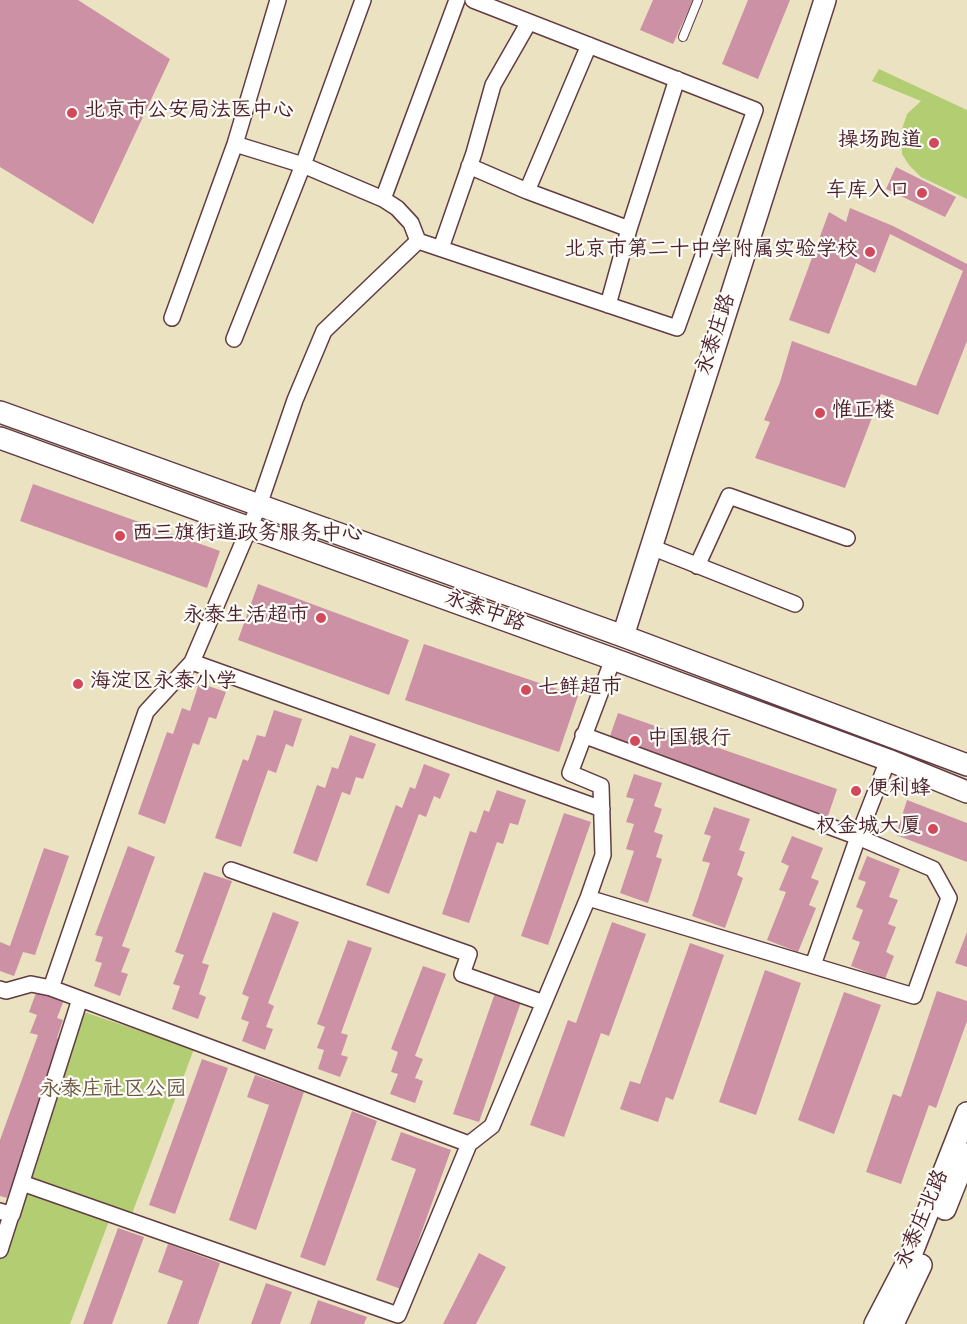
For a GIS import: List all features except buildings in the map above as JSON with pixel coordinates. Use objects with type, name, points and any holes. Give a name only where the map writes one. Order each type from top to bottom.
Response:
[{"type":"main road","name":"永泰庄路","points":[[622,636],[825,0]]},
{"type":"main road","name":"永泰中路","points":[[0,412],[622,636],[967,765]]},
{"type":"main road","name":"永泰中路","points":[[0,438],[613,659],[888,760],[967,792]]},
{"type":"main road","name":"永泰庄北路","points":[[876,1324],[911,1255],[967,1113]]},
{"type":"main road","name":"永泰庄北路","points":[[892,1324],[912,1284],[967,1154]]},
{"type":"street","points":[[172,318],[235,144],[278,0]]},
{"type":"street","points":[[234,339],[303,165],[363,0]]},
{"type":"street","points":[[383,199],[457,0]]},
{"type":"street","points":[[418,241],[677,328],[755,110],[473,0]]},
{"type":"street","points":[[441,248],[493,85],[529,22]]},
{"type":"street","points":[[527,190],[590,45]]},
{"type":"street","points":[[608,305],[629,229],[677,79]]},
{"type":"street","points":[[235,144],[303,165],[383,199],[397,208],[411,223],[418,241]]},
{"type":"street","points":[[469,166],[629,229]]},
{"type":"street","points":[[51,988],[146,712],[192,662],[259,505],[295,400],[324,331],[418,241]]},
{"type":"street","points":[[698,566],[729,496],[847,538]]},
{"type":"street","points":[[651,547],[795,604]]},
{"type":"street","points":[[6,1213],[22,1183],[396,1319],[470,1144],[492,1126],[588,898],[603,855],[602,786],[570,773],[613,659]]},
{"type":"street","points":[[192,662],[602,809]]},
{"type":"street","points":[[583,735],[858,837],[933,869],[949,898],[914,996],[588,898]]},
{"type":"street","points":[[813,965],[888,760]]},
{"type":"street","points":[[231,870],[470,954],[462,974],[544,1003]]},
{"type":"street","points":[[0,988],[6,991],[31,984],[51,988],[470,1144]]},
{"type":"street","points":[[0,1250],[6,1213],[80,999]]},
{"type":"lane","points":[[683,38],[698,0]]},
{"type":"green space","name":"操场跑道","points":[[879,69],[967,110],[967,199],[921,177],[909,165],[902,154],[901,132],[907,114],[921,101],[872,81]]},
{"type":"green space","name":"永泰庄社区公园","points":[[78,1010],[194,1049],[127,1227],[109,1221],[70,1324],[0,1324],[0,1224]]},
{"type":"place","name":"北京市公安局法医中心","points":[[72,113]]},
{"type":"place","name":"操场跑道","points":[[934,143]]},
{"type":"place","name":"车库入口","points":[[922,193]]},
{"type":"place","name":"北京市第二十中学附属实验学校","points":[[870,252]]},
{"type":"place","name":"惟正楼","points":[[820,413]]},
{"type":"place","name":"西三旗街道政务服务中心","points":[[120,536]]},
{"type":"place","name":"永泰生活超市","points":[[321,618]]},
{"type":"place","name":"海淀区永泰小学","points":[[78,684]]},
{"type":"place","name":"七鲜超市","points":[[526,690]]},
{"type":"place","name":"中国银行","points":[[635,741]]},
{"type":"place","name":"便利蜂","points":[[856,791]]},
{"type":"place","name":"权金城大厦","points":[[933,829]]}]
